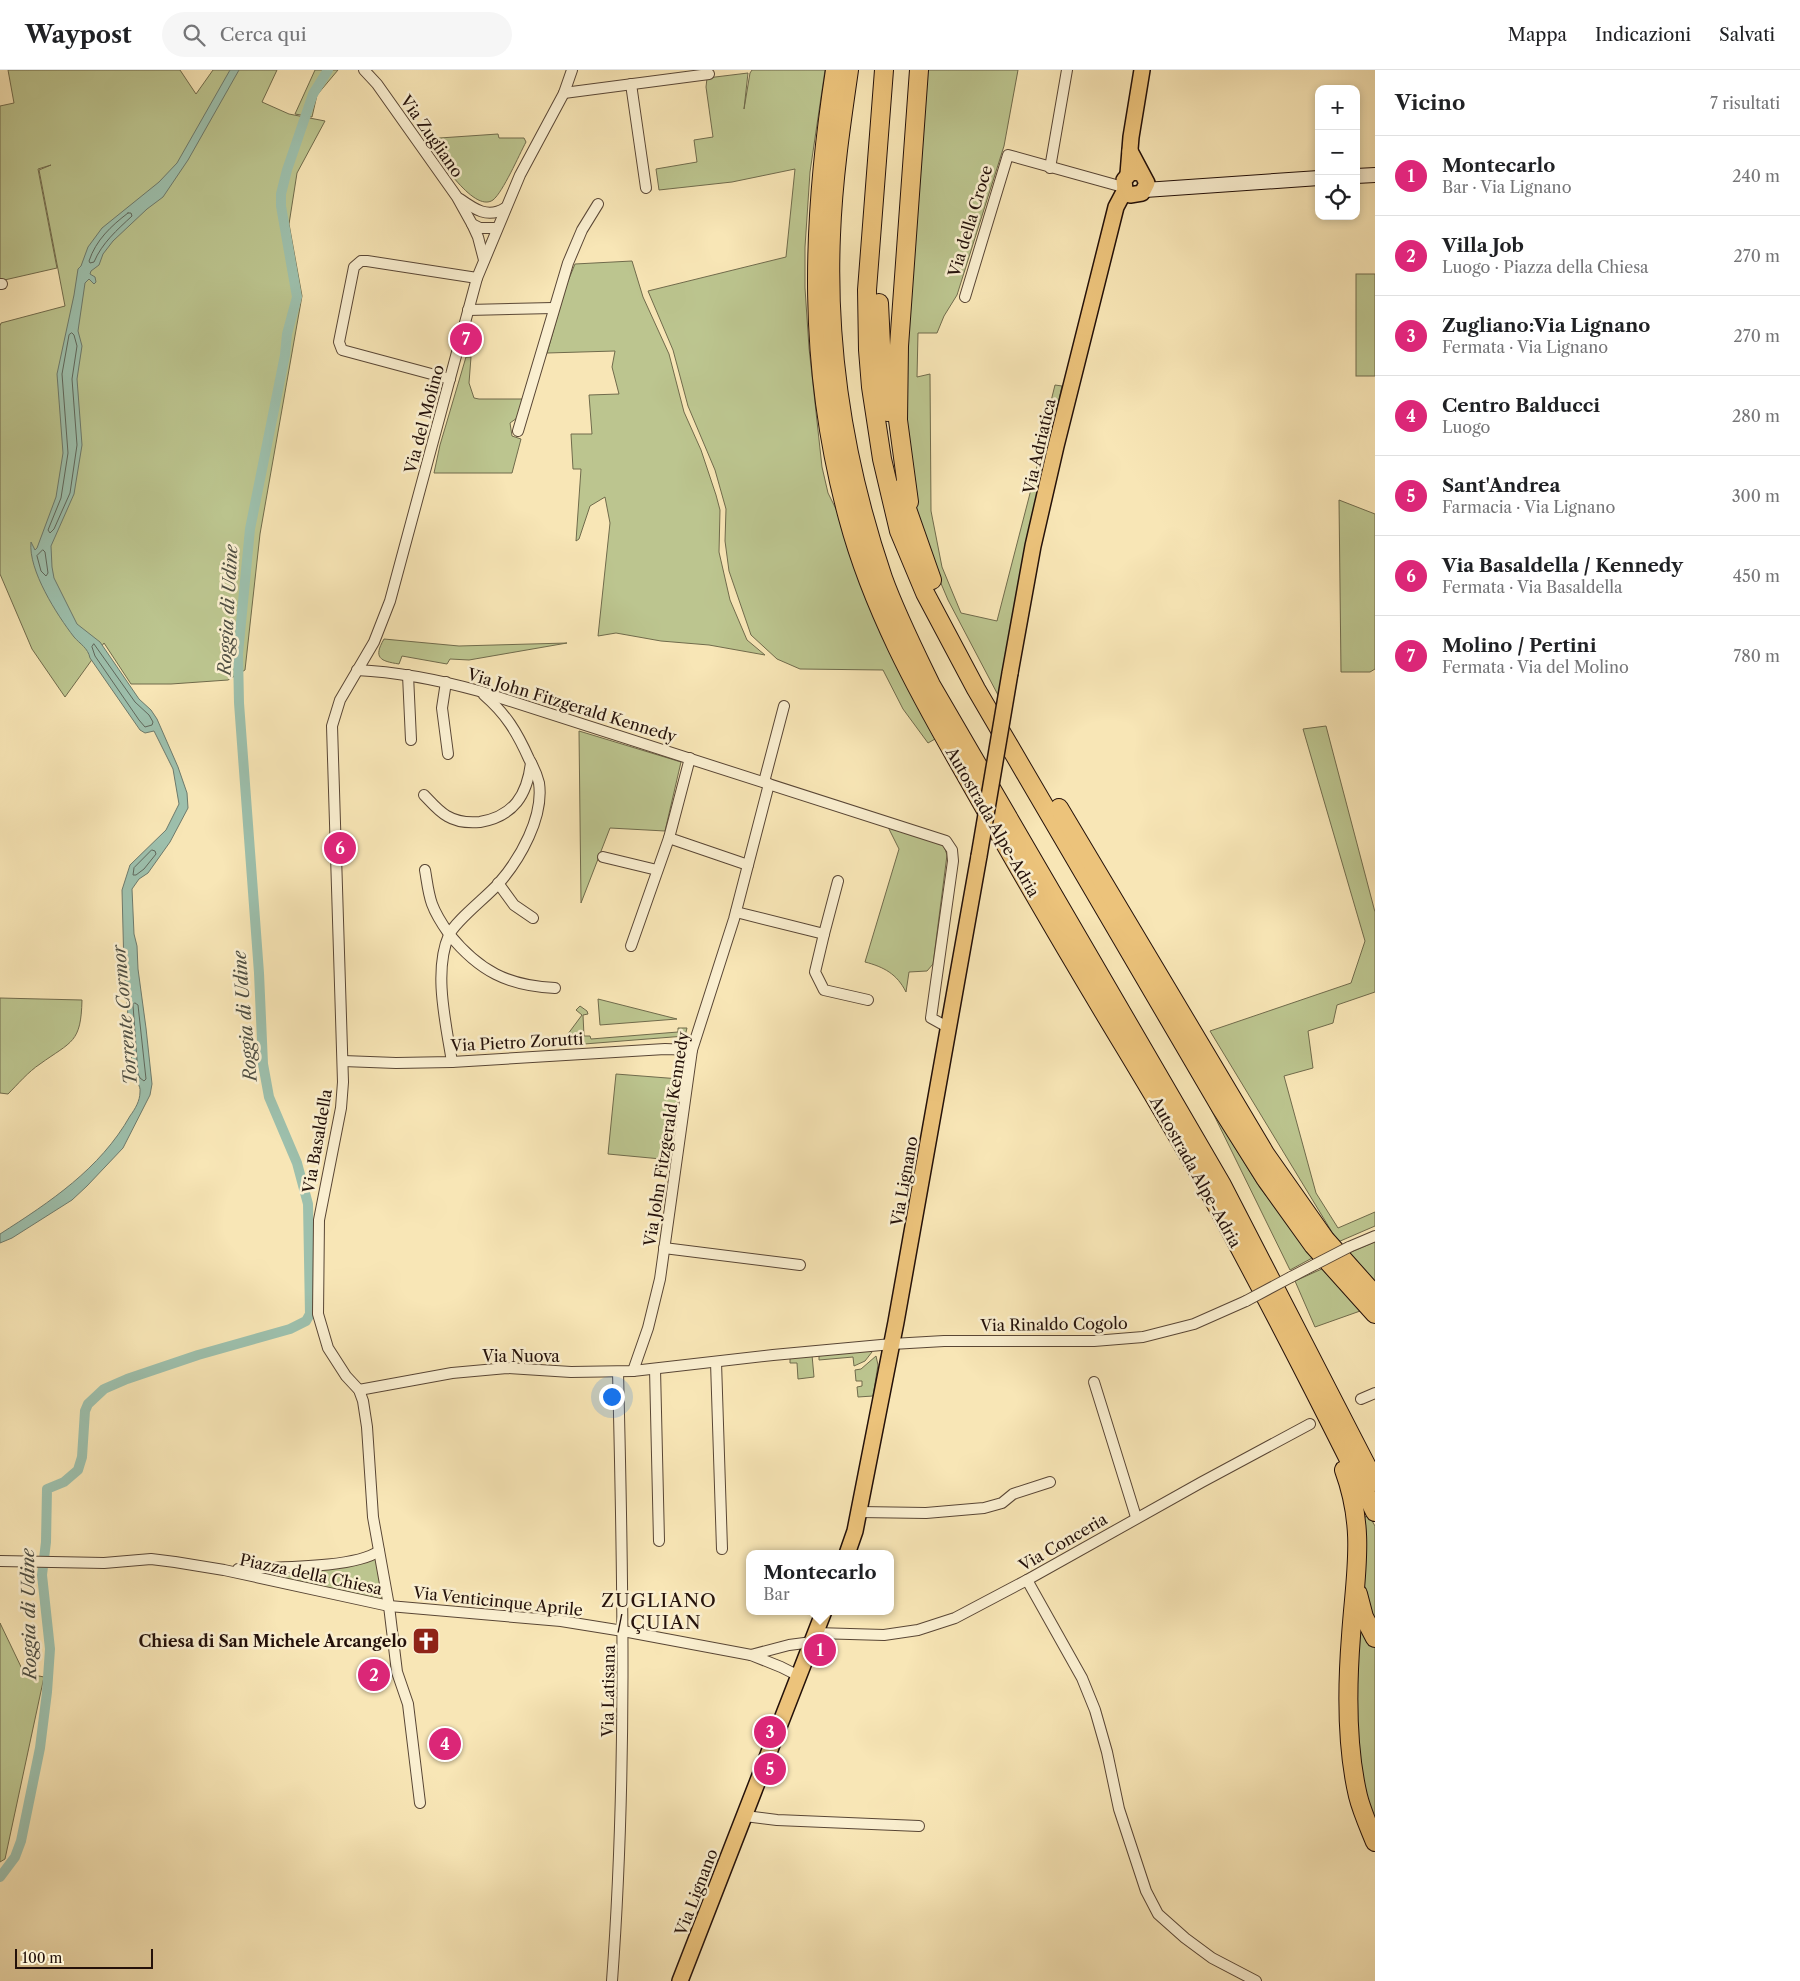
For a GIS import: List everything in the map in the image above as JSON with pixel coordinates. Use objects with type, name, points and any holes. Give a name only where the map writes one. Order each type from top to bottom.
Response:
[{"type":"highway","name":"Autostrada Alpe-Adria","points":[[835,70],[823,151],[819,200],[817,327],[821,379],[829,426],[840,485],[858,552],[885,620],[920,695],[1375,1482]]},
{"type":"highway","name":"Autostrada Alpe-Adria","points":[[850,70],[838,152],[830,236],[831,320],[835,375],[841,416],[862,513],[884,579],[931,685],[1222,1185],[1322,1392],[1375,1512]]},
{"type":"highway","points":[[884,70],[867,290],[868,350],[871,387],[882,459],[903,540],[924,593],[976,688],[1221,1108],[1265,1178],[1313,1245],[1375,1314]]},
{"type":"highway","points":[[894,70],[878,292],[883,387],[891,443],[902,496],[936,592],[1007,720],[1266,1155],[1325,1239],[1375,1296]]},
{"type":"highway","points":[[914,532],[902,460],[898,420],[898,346],[919,70]]},
{"type":"highway","points":[[1322,1392],[1355,1425],[1375,1462]]},
{"type":"highway","points":[[1322,1392],[1331,1438],[1345,1472],[1356,1511],[1358,1540],[1351,1636],[1350,1737],[1358,1794],[1375,1842]]},
{"type":"highway","points":[[1355,1587],[1364,1617],[1375,1638]]},
{"type":"main road","name":"Via Adriatica","points":[[979,856],[1033,546],[1056,446],[1116,207],[1136,183],[1130,150],[1142,70]]},
{"type":"main road","points":[[1360,176],[1375,175]]},
{"type":"main road","name":"Via della Croce","points":[[1136,183],[1170,187],[1315,178]]},
{"type":"main road","name":"Via Lignano","points":[[848,1550],[855,1531],[892,1344],[979,856]]},
{"type":"main road","name":"Via Lignano","points":[[680,1981],[823,1615]]},
{"type":"street","name":"Via Zugliano","points":[[364,70],[377,84],[457,197],[478,237],[484,261]]},
{"type":"street","name":"Via del Molino","points":[[358,670],[374,642],[390,601],[477,278],[504,208],[564,92],[572,70]]},
{"type":"street","points":[[1050,168],[1067,70]]},
{"type":"street","points":[[564,92],[709,74]]},
{"type":"street","points":[[632,84],[646,188]]},
{"type":"street","name":"Via della Croce","points":[[966,297],[1008,155],[1050,168],[1136,183]]},
{"type":"street","name":"Via Zugliano","points":[[457,197],[474,209],[487,213],[496,214],[504,208]]},
{"type":"street","points":[[518,431],[554,308],[575,245],[598,204]]},
{"type":"street","points":[[472,224],[480,228],[497,228]]},
{"type":"street","points":[[450,379],[342,350],[339,342],[354,267],[361,261],[367,261],[477,278]]},
{"type":"street","points":[[468,310],[554,308]]},
{"type":"street","name":"Via John Fitzgerald Kennedy","points":[[358,670],[408,675],[446,682],[479,691],[941,838],[950,845],[952,861],[931,1018],[948,1028]]},
{"type":"street","name":"Via Basaldella","points":[[358,670],[340,700],[335,711],[332,726],[343,1060],[341,1108],[319,1220],[318,1314],[328,1348],[346,1376],[359,1390],[365,1414],[373,1517],[379,1551]]},
{"type":"street","points":[[408,675],[411,740]]},
{"type":"street","name":"Via John Fitzgerald Kennedy","points":[[446,682],[442,708],[448,754]]},
{"type":"street","points":[[452,1062],[440,992],[449,934],[498,883],[521,852],[535,819],[539,800],[539,785],[531,762],[510,720],[479,691]]},
{"type":"street","name":"Via John Fitzgerald Kennedy","points":[[633,1371],[648,1328],[660,1279],[692,1050],[736,912],[784,706]]},
{"type":"street","name":"Via John Fitzgerald Kennedy","points":[[631,946],[669,838],[690,758]]},
{"type":"street","points":[[424,795],[446,816],[459,822],[474,823],[502,816],[521,797],[529,782],[531,762]]},
{"type":"street","points":[[669,838],[748,865]]},
{"type":"street","points":[[603,857],[657,870]]},
{"type":"street","points":[[425,870],[431,903],[436,914],[449,934],[475,962],[490,972],[508,980],[555,988]]},
{"type":"street","points":[[838,881],[815,972],[824,990],[868,1000]]},
{"type":"street","points":[[498,883],[514,905],[533,918]]},
{"type":"street","points":[[736,912],[824,934]]},
{"type":"street","name":"Via Pietro Zorutti","points":[[343,1060],[396,1063],[452,1062],[665,1049],[692,1050]]},
{"type":"street","name":"Via Rinaldo Cogolo","points":[[892,1344],[944,1341],[1094,1341],[1144,1337],[1194,1324],[1246,1301],[1349,1247],[1375,1236]]},
{"type":"street","points":[[664,1248],[800,1265]]},
{"type":"street","name":"Via Nuova","points":[[359,1390],[452,1373],[507,1368],[571,1372],[618,1372],[892,1344]]},
{"type":"street","points":[[716,1362],[722,1549]]},
{"type":"street","points":[[655,1369],[659,1541]]},
{"type":"street","name":"Via Latisana","points":[[612,1981],[621,1796],[624,1631],[618,1372]]},
{"type":"street","points":[[1094,1382],[1136,1518]]},
{"type":"street","points":[[1361,1399],[1375,1393]]},
{"type":"street","name":"Via Conceria","points":[[751,1655],[814,1638],[884,1635],[918,1630],[955,1618],[1310,1424]]},
{"type":"street","points":[[859,1512],[926,1513],[984,1508],[1002,1503],[1013,1494],[1050,1482]]},
{"type":"street","name":"Piazza della Chiesa","points":[[379,1551],[389,1606],[224,1570],[338,1564],[371,1557],[379,1551]]},
{"type":"street","points":[[0,1561],[104,1563],[152,1559],[224,1570]]},
{"type":"street","points":[[1027,1580],[1082,1678],[1095,1710],[1107,1752],[1119,1809],[1146,1891],[1158,1914],[1185,1938],[1212,1958],[1256,1981]]},
{"type":"street","points":[[389,1606],[397,1672],[408,1704],[420,1803]]},
{"type":"street","name":"Via Venticinque Aprile","points":[[389,1606],[561,1621],[751,1655]]},
{"type":"street","points":[[751,1655],[799,1676]]},
{"type":"street","points":[[745,1816],[777,1820],[919,1826]]},
{"type":"green space","points":[[8,70],[180,70],[196,94],[213,70],[277,70],[262,102],[289,114],[325,121],[297,173],[289,224],[302,296],[260,534],[245,670],[228,680],[171,684],[131,684],[104,643],[65,697],[32,649],[0,574],[0,326],[1,323],[65,306],[39,170],[51,165],[38,169],[57,268],[0,281],[0,106],[14,103]]},
{"type":"green space","points":[[315,70],[338,70],[317,95],[312,117],[295,114]]},
{"type":"green space","points":[[752,70],[825,70],[810,172],[805,247],[805,288],[809,348],[822,467],[828,493],[840,517],[867,600],[894,660],[935,739],[928,743],[903,709],[883,670],[800,669],[777,659],[751,635],[729,571],[725,541],[726,509],[715,470],[688,406],[673,350],[648,291],[786,257],[795,169],[732,182],[659,190],[656,169],[697,162],[694,140],[713,137],[706,87],[707,78],[748,73],[744,109]]},
{"type":"green space","points":[[924,70],[1018,70],[1004,146],[957,295],[944,316],[937,333],[918,333],[917,377],[930,374],[931,511],[942,567],[961,613],[997,621],[1050,416],[1048,413],[1055,385],[1062,386],[1028,542],[998,695],[948,600],[937,574],[915,505],[902,408]]},
{"type":"green space","points":[[498,134],[499,138],[524,138],[526,142],[497,196],[493,200],[485,202],[475,198],[466,191],[425,139]]},
{"type":"green space","points":[[632,261],[643,297],[669,354],[684,412],[701,450],[716,495],[720,510],[719,552],[730,600],[747,640],[765,655],[709,645],[661,641],[616,633],[598,636],[610,523],[605,497],[590,506],[579,539],[576,541],[581,469],[573,469],[571,434],[592,434],[589,395],[619,394],[612,367],[615,351],[547,353],[566,286],[575,264]]},
{"type":"green space","points":[[1356,274],[1375,274],[1375,376],[1356,376]]},
{"type":"green space","points":[[466,357],[471,357],[469,383],[474,398],[523,399],[517,418],[510,423],[512,436],[521,439],[512,473],[434,473],[440,445]]},
{"type":"green space","points":[[1339,500],[1375,514],[1375,669],[1370,672],[1341,672]]},
{"type":"green space","points":[[384,639],[459,646],[567,643],[469,660],[450,659],[447,664],[402,656],[399,664],[387,662],[380,658],[379,650]]},
{"type":"green space","points":[[1326,726],[1375,912],[1375,992],[1337,1005],[1333,1023],[1308,1031],[1313,1068],[1284,1076],[1316,1193],[1338,1228],[1375,1212],[1375,1226],[1338,1242],[1210,1031],[1351,983],[1365,941],[1303,729]]},
{"type":"green space","points":[[579,731],[681,762],[665,831],[610,828],[581,903]]},
{"type":"green space","points":[[887,825],[937,841],[944,846],[947,855],[933,964],[927,971],[909,972],[906,992],[898,980],[889,972],[865,962],[899,849]]},
{"type":"green space","points":[[0,998],[82,1000],[80,1025],[73,1039],[31,1071],[8,1094],[0,1093]]},
{"type":"green space","points":[[598,999],[677,1019],[600,1025]]},
{"type":"green space","points":[[580,1006],[588,1014],[583,1015],[584,1036],[590,1036],[591,1039],[678,1032],[678,1028],[687,1028],[685,1036],[559,1046],[582,1015],[576,1010]]},
{"type":"green space","points":[[616,1074],[680,1079],[672,1160],[608,1154]]},
{"type":"green space","points":[[1210,1107],[1260,1188],[1314,1257],[1290,1270]]},
{"type":"green space","points":[[1375,1242],[1375,1286],[1346,1254]]},
{"type":"green space","points":[[1324,1268],[1363,1310],[1315,1327],[1295,1281]]},
{"type":"green space","points":[[867,1350],[872,1352],[865,1361],[854,1366],[853,1357],[819,1360],[819,1354]]},
{"type":"green space","points":[[812,1355],[814,1377],[798,1379],[797,1363],[790,1363],[790,1357]]},
{"type":"green space","points":[[876,1356],[878,1365],[873,1396],[858,1397],[857,1387],[862,1386],[862,1381],[856,1381],[855,1370],[861,1369]]},
{"type":"green space","points":[[1366,1516],[1370,1517],[1375,1526],[1375,1624],[1364,1584],[1364,1519]]},
{"type":"green space","points":[[379,1551],[389,1606],[224,1570],[338,1564]]},
{"type":"green space","points":[[0,1623],[24,1673],[44,1677],[5,1859],[0,1862]]},
{"type":"green space","points":[[1361,1628],[1375,1648],[1375,1823],[1364,1786],[1356,1735],[1357,1630]]},
{"type":"water","points":[[230,70],[239,70],[188,160],[163,197],[147,209],[113,241],[103,254],[99,265],[91,271],[90,274],[95,277],[96,282],[94,284],[89,279],[85,283],[78,331],[82,346],[77,379],[82,445],[74,494],[51,546],[54,578],[77,624],[100,642],[139,699],[151,710],[157,719],[187,793],[188,808],[170,842],[148,873],[139,879],[132,889],[134,934],[137,946],[152,1084],[150,1095],[123,1148],[87,1186],[72,1200],[12,1238],[0,1243],[0,1234],[55,1197],[89,1168],[118,1135],[138,1102],[140,1090],[133,1075],[124,969],[122,890],[130,865],[166,830],[179,804],[173,769],[154,731],[145,733],[140,730],[90,658],[86,649],[74,637],[60,617],[45,592],[34,566],[31,542],[35,550],[56,497],[63,453],[57,374],[78,269],[88,247],[102,228],[159,182],[177,163]]},
{"type":"waterway","name":"Roggia di Udine","points":[[0,1877],[15,1857],[21,1841],[40,1748],[47,1692],[50,1649],[42,1575],[46,1542],[47,1489],[64,1482],[78,1470],[82,1457],[85,1411],[88,1404],[104,1389],[127,1379],[198,1355],[290,1329],[306,1321],[310,1314],[308,1204],[297,1163],[269,1097],[263,1064],[259,973],[239,703],[238,654],[250,529],[285,355],[287,334],[297,297],[281,206],[281,194],[287,170],[313,94],[328,70]]},
{"type":"place","name":"Molino / Pertini","points":[[466,339]]},
{"type":"place","name":"Via Basaldella / Kennedy","points":[[340,848]]},
{"type":"place","name":"Chiesa di San Michele Arcangelo","points":[[426,1641]]},
{"type":"place","name":"Montecarlo","points":[[820,1650]]},
{"type":"place","name":"Villa Job","points":[[374,1675]]},
{"type":"place","name":"Zugliano:Via Lignano","points":[[770,1732]]},
{"type":"place","name":"Centro Balducci","points":[[445,1744]]},
{"type":"place","name":"Sant'Andrea","points":[[770,1769]]},
{"type":"district","name":"ZUGLIANO / ÇUIAN","points":[[659,1611]]},
{"type":"water label","name":"Torrente Cormor","points":[[125,1015]]}]
